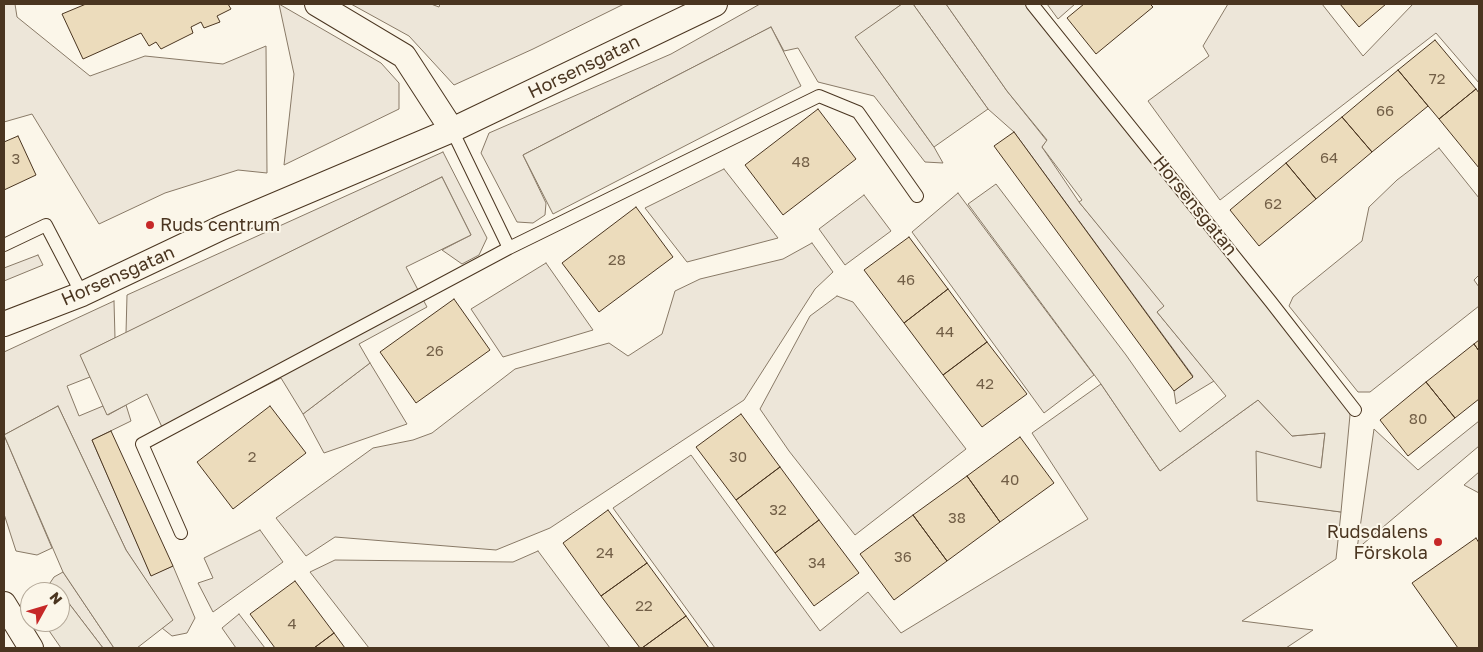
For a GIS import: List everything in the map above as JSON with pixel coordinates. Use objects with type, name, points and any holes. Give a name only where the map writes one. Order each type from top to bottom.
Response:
[{"type":"street","points":[[317,4],[404,56],[452,130]]},
{"type":"street","name":"Horsensgatan","points":[[4,324],[82,294],[223,227],[452,130],[715,4]]},
{"type":"street","points":[[4,604],[31,648]]},
{"type":"lane","name":"Horsensgatan","points":[[1032,4],[1265,294],[1355,410]]},
{"type":"lane","points":[[181,533],[142,444],[509,248],[819,96],[858,112],[917,196]]},
{"type":"lane","points":[[452,130],[509,248]]},
{"type":"lane","points":[[4,245],[46,225],[82,294]]},
{"type":"shaded area","points":[[4,4],[15,4],[17,17],[90,76],[145,56],[223,64],[266,46],[267,173],[238,170],[165,193],[99,224],[32,114],[4,122]]},
{"type":"shaded area","points":[[279,4],[381,63],[399,83],[399,109],[284,165],[294,74]]},
{"type":"shaded area","points":[[351,4],[431,4],[439,7],[440,4],[624,4],[454,85],[409,36]]},
{"type":"shaded area","points":[[760,4],[902,4],[856,38],[934,147],[943,163],[925,162],[874,96],[818,82],[798,48],[784,51],[771,27],[523,155],[546,203],[545,215],[533,223],[517,222],[481,153],[489,133],[671,54]]},
{"type":"shaded area","points":[[902,4],[913,4],[988,109],[934,147],[855,37]]},
{"type":"shaded area","points":[[913,4],[946,4],[1007,91],[1047,141],[1042,147],[1079,202],[1165,306],[1157,312],[1214,381],[1176,404],[1174,391],[1193,376],[1014,132],[988,109]]},
{"type":"shaded area","points":[[946,4],[1032,4],[1351,404],[1341,512],[1257,501],[1256,451],[1321,468],[1325,433],[1292,436],[1258,400],[1160,471],[1101,384],[968,204],[996,184],[1126,355],[1180,432],[1226,396],[1157,312],[1164,306],[1079,202],[1082,200],[1042,147],[1047,140],[1007,91]]},
{"type":"shaded area","points":[[1047,4],[1075,4],[1058,19]]},
{"type":"shaded area","points":[[1228,4],[1322,4],[1363,56],[1413,4],[1479,4],[1479,83],[1436,33],[1220,200],[1148,101],[1209,56],[1203,46]]},
{"type":"shaded area","points":[[771,27],[801,86],[553,214],[523,155]]},
{"type":"shaded area","points":[[1439,148],[1479,198],[1479,275],[1474,280],[1479,287],[1479,306],[1370,392],[1358,392],[1289,306],[1293,297],[1362,241],[1369,207],[1397,180]]},
{"type":"shaded area","points":[[443,152],[487,238],[479,255],[462,264],[442,250],[471,235],[442,177],[126,333],[127,295]]},
{"type":"shaded area","points":[[724,169],[778,238],[687,262],[645,208]]},
{"type":"shaded area","points":[[442,177],[471,235],[406,267],[427,307],[359,344],[370,363],[303,414],[281,378],[166,436],[147,394],[107,415],[80,355]]},
{"type":"shaded area","points":[[958,193],[1094,375],[1044,413],[912,232]]},
{"type":"shaded area","points":[[864,195],[891,231],[845,265],[819,229]]},
{"type":"shaded area","points":[[812,243],[833,272],[815,289],[744,400],[550,528],[496,550],[335,537],[306,556],[276,518],[373,448],[413,440],[432,433],[515,369],[609,343],[628,356],[662,334],[675,291],[700,279],[783,259]]},
{"type":"shaded area","points":[[38,255],[43,265],[4,281],[4,268]]},
{"type":"shaded area","points":[[546,263],[593,330],[503,357],[471,309]]},
{"type":"shaded area","points":[[837,296],[853,302],[966,449],[855,535],[789,451],[760,409],[810,316]]},
{"type":"shaded area","points":[[114,301],[115,338],[81,355],[90,377],[67,386],[79,416],[103,406],[108,415],[126,405],[131,421],[92,440],[151,575],[173,566],[195,618],[187,633],[172,636],[162,628],[172,620],[126,550],[58,406],[4,435],[4,352]]},
{"type":"shaded area","points":[[370,363],[407,424],[324,453],[303,414]]},
{"type":"shaded area","points":[[1101,384],[1160,471],[1258,400],[1292,436],[1325,433],[1321,468],[1257,500],[1341,512],[1336,559],[1242,621],[1313,630],[1286,648],[715,648],[613,508],[691,455],[820,631],[868,592],[901,633],[1088,519],[1032,433]]},
{"type":"shaded area","points":[[58,406],[126,550],[173,620],[137,648],[114,648],[63,572],[4,435]]},
{"type":"shaded area","points":[[1479,421],[1479,446],[1357,549],[1374,429],[1418,470]]},
{"type":"shaded area","points":[[4,435],[52,548],[37,555],[16,551],[4,514]]},
{"type":"shaded area","points":[[1479,472],[1479,493],[1464,485]]},
{"type":"shaded area","points":[[260,530],[283,562],[213,612],[198,583],[213,578],[204,558]]},
{"type":"shaded area","points":[[538,551],[610,648],[369,648],[310,572],[335,560],[513,562]]},
{"type":"shaded area","points":[[63,572],[70,582],[51,582],[54,577]]},
{"type":"shaded area","points":[[70,582],[114,648],[103,648],[70,605]]},
{"type":"shaded area","points":[[70,605],[103,648],[61,648],[50,632],[70,632]]},
{"type":"shaded area","points":[[239,614],[265,648],[236,648],[222,628]]},
{"type":"building","points":[[86,4],[228,4],[231,9],[217,16],[220,22],[204,28],[201,22],[191,27],[193,33],[161,49],[156,42],[149,46],[141,33],[83,59],[62,14]]},
{"type":"building","points":[[1084,4],[1150,4],[1153,7],[1096,54],[1067,18]]},
{"type":"building","points":[[1340,4],[1386,4],[1359,27]]},
{"type":"building","points":[[1435,40],[1476,89],[1439,119],[1398,70]]},
{"type":"building","points":[[1398,70],[1428,106],[1372,152],[1342,117]]},
{"type":"building","points":[[1476,89],[1479,93],[1479,168],[1439,119]]},
{"type":"building","points":[[818,109],[856,159],[783,215],[745,165]]},
{"type":"building","points":[[1342,117],[1372,152],[1316,199],[1286,163]]},
{"type":"building","points":[[1014,132],[1193,377],[1174,391],[994,146]]},
{"type":"building","points":[[18,136],[36,175],[4,190],[4,142]]},
{"type":"building","points":[[1286,163],[1316,199],[1259,246],[1230,210]]},
{"type":"building","points":[[636,207],[673,257],[599,312],[562,263]]},
{"type":"building","points":[[909,237],[948,289],[904,323],[864,270]]},
{"type":"building","points":[[948,289],[987,342],[943,375],[904,323]]},
{"type":"building","points":[[454,299],[490,350],[416,403],[380,352]]},
{"type":"building","points":[[1479,340],[1479,351],[1474,344]]},
{"type":"building","points":[[987,342],[1027,394],[982,427],[943,375]]},
{"type":"building","points":[[1474,344],[1479,351],[1479,399],[1455,418],[1426,382]]},
{"type":"building","points":[[1426,382],[1455,418],[1408,456],[1380,420]]},
{"type":"building","points":[[270,406],[306,453],[233,509],[197,462]]},
{"type":"building","points":[[741,414],[780,467],[736,500],[696,447]]},
{"type":"building","points":[[111,431],[173,566],[151,576],[92,440]]},
{"type":"building","points":[[1020,437],[1054,483],[1000,522],[967,476]]},
{"type":"building","points":[[780,467],[819,520],[775,553],[736,500]]},
{"type":"building","points":[[967,476],[1000,522],[947,561],[913,515]]},
{"type":"building","points":[[608,510],[647,563],[601,596],[563,543]]},
{"type":"building","points":[[913,515],[947,561],[894,600],[860,554]]},
{"type":"building","points":[[819,520],[859,573],[814,606],[775,553]]},
{"type":"building","points":[[1476,538],[1479,543],[1479,648],[1458,648],[1412,583]]},
{"type":"building","points":[[647,563],[686,616],[640,648],[601,596]]},
{"type":"building","points":[[295,581],[334,633],[314,648],[275,648],[250,614]]},
{"type":"building","points":[[686,616],[709,648],[642,648]]},
{"type":"building","points":[[334,633],[345,648],[314,648]]},
{"type":"place","name":"Ruds centrum","points":[[150,225]]},
{"type":"place","name":"Rudsdalens Förskola","points":[[1438,542]]}]
